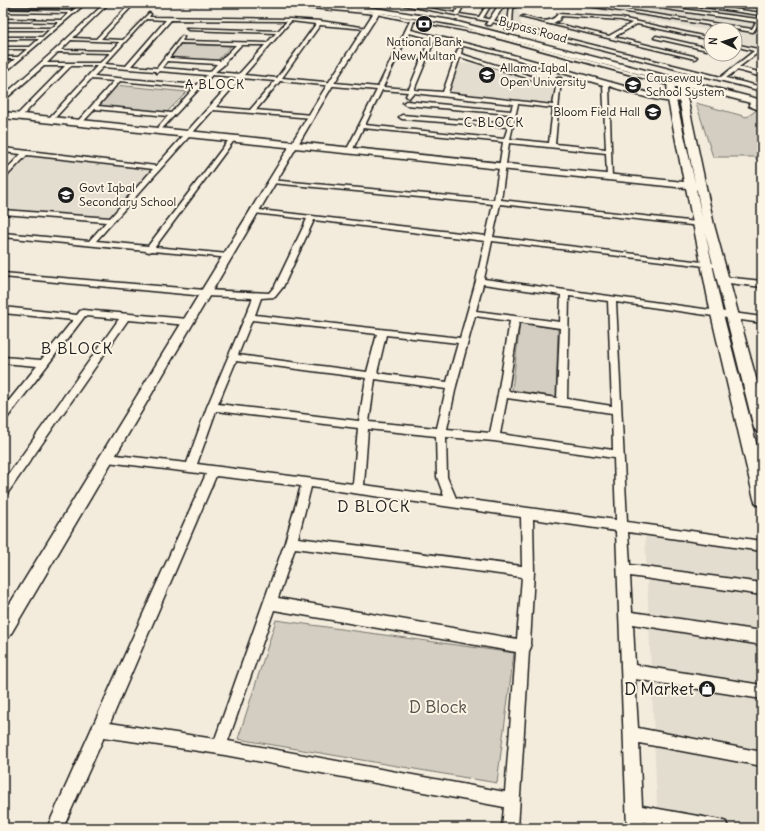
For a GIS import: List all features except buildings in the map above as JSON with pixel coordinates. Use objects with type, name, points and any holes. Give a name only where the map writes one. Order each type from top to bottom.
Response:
[{"type":"main road","name":"Bypass Road","points":[[293,3],[376,9],[415,17],[432,18],[479,28],[608,62],[679,76],[758,103]]},
{"type":"main road","points":[[376,9],[433,11],[491,22],[679,76],[762,94]]},
{"type":"main road","points":[[415,17],[428,14],[429,12],[433,11]]},
{"type":"main road","points":[[432,18],[430,16],[433,11]]},
{"type":"main road","points":[[679,76],[678,100],[703,225],[713,266],[717,314],[762,499]]},
{"type":"main road","points":[[3,115],[695,187]]},
{"type":"main road","points":[[713,266],[724,280],[760,415],[762,428]]},
{"type":"street","points":[[4,71],[84,3]]},
{"type":"street","points":[[3,99],[43,64],[107,3]]},
{"type":"street","points":[[97,40],[133,3]]},
{"type":"street","points":[[3,631],[7,616],[107,458],[376,9],[150,3]]},
{"type":"street","points":[[50,120],[158,3]]},
{"type":"street","points":[[396,3],[433,11],[457,13],[481,18],[491,22],[503,3]]},
{"type":"street","points":[[433,11],[438,3]]},
{"type":"street","points":[[457,13],[463,3]]},
{"type":"street","points":[[481,18],[490,3]]},
{"type":"street","points":[[522,3],[510,7],[509,27],[523,28],[564,39],[679,76]]},
{"type":"street","points":[[627,3],[759,21]]},
{"type":"street","points":[[660,16],[671,3]]},
{"type":"street","points":[[568,4],[660,16],[753,31],[762,15],[679,3]]},
{"type":"street","points":[[739,3],[762,6]]},
{"type":"street","points":[[3,11],[73,12]]},
{"type":"street","points":[[3,19],[12,11]]},
{"type":"street","points":[[261,19],[263,14]]},
{"type":"street","points":[[523,28],[522,15],[549,23],[695,58]]},
{"type":"street","points":[[549,23],[557,20],[560,15],[621,19],[703,37]]},
{"type":"street","points":[[350,151],[360,126],[415,17],[526,45],[679,76],[723,78],[762,89]]},
{"type":"street","points":[[145,18],[290,20],[366,28]]},
{"type":"street","points":[[127,68],[170,18]]},
{"type":"street","points":[[157,71],[197,18]]},
{"type":"street","points":[[3,19],[63,21]]},
{"type":"street","points":[[90,244],[290,20]]},
{"type":"street","points":[[252,111],[278,80],[320,22]]},
{"type":"street","points":[[610,38],[638,22]]},
{"type":"street","points":[[3,28],[53,29]]},
{"type":"street","points":[[188,29],[280,32]]},
{"type":"street","points":[[642,46],[668,30]]},
{"type":"street","points":[[408,31],[433,36],[606,84],[678,100]]},
{"type":"street","points":[[564,39],[582,31]]},
{"type":"street","points":[[396,130],[433,36]]},
{"type":"street","points":[[656,37],[703,48]]},
{"type":"street","points":[[3,38],[42,38]]},
{"type":"street","points":[[69,39],[123,41]]},
{"type":"street","points":[[179,42],[269,44]]},
{"type":"street","points":[[158,131],[240,44]]},
{"type":"street","points":[[445,94],[462,44]]},
{"type":"street","points":[[519,49],[526,45]]},
{"type":"street","points":[[743,47],[760,51]]},
{"type":"street","points":[[3,48],[31,48]]},
{"type":"street","points":[[57,51],[113,52]]},
{"type":"street","points":[[723,78],[760,51]]},
{"type":"street","points":[[507,56],[513,52]]},
{"type":"street","points":[[690,61],[703,53]]},
{"type":"street","points":[[458,56],[558,86]]},
{"type":"street","points":[[3,58],[19,58]]},
{"type":"street","points":[[166,59],[223,63]]},
{"type":"street","points":[[43,64],[101,65],[157,71],[240,76],[445,94],[556,107]]},
{"type":"street","points":[[18,117],[70,64]]},
{"type":"street","points":[[736,68],[762,75]]},
{"type":"street","points":[[552,145],[559,70]]},
{"type":"street","points":[[90,77],[198,88]]},
{"type":"street","points":[[79,123],[118,80]]},
{"type":"street","points":[[606,84],[610,178]]},
{"type":"street","points":[[406,103],[514,113]]},
{"type":"street","points":[[451,501],[442,477],[441,433],[451,386],[480,281],[497,202],[506,141],[516,103]]},
{"type":"street","points":[[758,103],[751,105],[762,109]]},
{"type":"street","points":[[94,107],[172,115]]},
{"type":"street","points":[[211,108],[310,117]]},
{"type":"street","points":[[402,117],[511,126]]},
{"type":"street","points":[[360,126],[609,151]]},
{"type":"street","points":[[149,250],[233,138]]},
{"type":"street","points":[[3,150],[159,168]]},
{"type":"street","points":[[3,177],[26,152]]},
{"type":"street","points":[[272,182],[497,202],[703,225]]},
{"type":"street","points":[[254,211],[713,266]]},
{"type":"street","points":[[3,212],[113,220]]},
{"type":"street","points":[[3,275],[205,293],[258,296],[272,295],[276,292],[311,218]]},
{"type":"street","points":[[3,235],[149,250],[228,256]]},
{"type":"street","points":[[724,280],[762,284]]},
{"type":"street","points":[[480,281],[762,320]]},
{"type":"street","points":[[562,403],[565,293]]},
{"type":"street","points":[[191,467],[212,407],[258,296]]},
{"type":"street","points":[[612,299],[635,820],[720,828]]},
{"type":"street","points":[[3,310],[79,318]]},
{"type":"street","points":[[3,415],[83,313],[188,322]]},
{"type":"street","points":[[472,313],[565,326]]},
{"type":"street","points":[[3,491],[126,316]]},
{"type":"street","points":[[250,317],[463,341]]},
{"type":"street","points":[[494,437],[503,394],[515,319]]},
{"type":"street","points":[[358,488],[363,425],[371,376],[382,332]]},
{"type":"street","points":[[233,357],[451,386]]},
{"type":"street","points":[[3,360],[43,363]]},
{"type":"street","points":[[503,394],[617,410]]},
{"type":"street","points":[[3,398],[15,399]]},
{"type":"street","points":[[212,407],[363,425],[494,437],[619,455]]},
{"type":"street","points":[[107,458],[358,488],[762,546]]},
{"type":"street","points":[[54,828],[100,729],[213,471]]},
{"type":"street","points":[[219,747],[291,542],[307,482]]},
{"type":"street","points":[[510,828],[524,647],[528,572],[527,513]]},
{"type":"street","points":[[291,542],[528,572]]},
{"type":"street","points":[[624,570],[762,589]]},
{"type":"street","points":[[269,603],[524,647]]},
{"type":"street","points":[[626,617],[762,638]]},
{"type":"street","points":[[628,671],[762,692]]},
{"type":"street","points":[[100,729],[219,747],[512,801]]},
{"type":"street","points":[[631,734],[762,759]]},
{"type":"shaded area","points":[[494,3],[762,3],[762,40],[758,47],[743,43],[743,22],[703,22],[703,30],[632,16],[539,4],[534,8],[518,8],[522,27],[484,19],[490,6]]},
{"type":"shaded area","name":"Allama Iqbal Open University","points":[[458,63],[485,65],[553,86],[553,103],[450,94]]},
{"type":"shaded area","name":"Govt Iqbal Secondary School","points":[[27,155],[152,169],[109,218],[3,210],[3,180]]},
{"type":"shaded area","name":"D Market","points":[[645,535],[762,551],[762,828],[658,828]]},
{"type":"green space","points":[[177,44],[231,46],[215,63],[165,60]]},
{"type":"green space","points":[[115,85],[187,92],[166,113],[94,107]]},
{"type":"green space","points":[[696,103],[747,117],[758,109],[762,110],[762,166],[755,157],[713,157]]},
{"type":"green space","points":[[520,323],[558,329],[556,397],[512,390]]},
{"type":"green space","name":"D Block","points":[[276,620],[514,653],[497,783],[238,739]]},
{"type":"place","name":"National Bank New Multan","points":[[424,24]]},
{"type":"place","name":"Allama Iqbal Open University","points":[[487,75]]},
{"type":"place","name":"Causeway School System","points":[[633,85]]},
{"type":"place","name":"Bloom Field Hall","points":[[653,112]]},
{"type":"place","name":"Govt Iqbal Secondary School","points":[[66,195]]},
{"type":"place","name":"D Market","points":[[707,689]]},
{"type":"district","name":"A BLOCK","points":[[215,84]]},
{"type":"district","name":"C BLOCK","points":[[494,122]]},
{"type":"district","name":"B BLOCK","points":[[77,348]]},
{"type":"district","name":"D BLOCK","points":[[374,506]]}]
